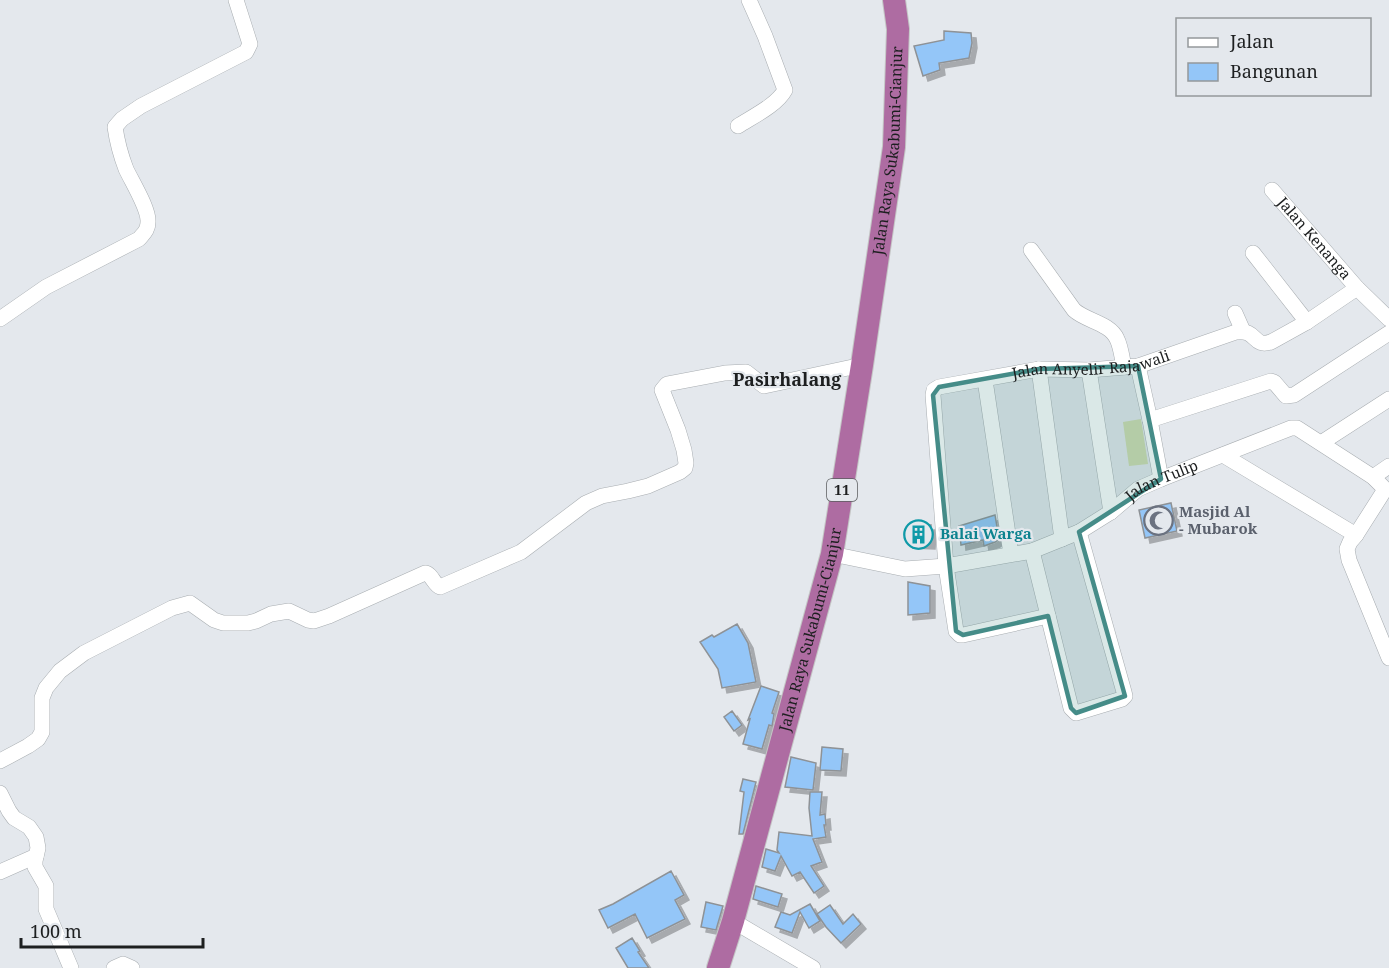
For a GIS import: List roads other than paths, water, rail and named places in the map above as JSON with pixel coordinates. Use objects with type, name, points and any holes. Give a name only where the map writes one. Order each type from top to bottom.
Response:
[{"type":"highway","name":"Jalan Raya Sukabumi-Cianjur","points":[[718,968],[733,921],[832,554],[894,147],[898,29],[894,0]]},
{"type":"street","points":[[0,319],[46,287],[139,239],[147,230],[149,220],[126,168],[115,127],[122,119],[141,106],[246,52],[249,44],[236,0]]},
{"type":"street","points":[[738,126],[773,103],[783,95],[785,90],[749,0]]},
{"type":"street","name":"Jalan Kenanga","points":[[1272,190],[1357,288]]},
{"type":"street","points":[[1031,250],[1074,310],[1081,316],[1112,331],[1131,366],[1150,420],[1161,479]]},
{"type":"street","points":[[1253,253],[1307,321]]},
{"type":"street","points":[[1234,313],[1243,331],[1249,332],[1258,342],[1266,344],[1307,321],[1357,288],[1389,319]]},
{"type":"street","name":"Jalan Anyelir Rajawali","points":[[946,566],[934,390],[939,387],[1039,369],[1089,370],[1131,366],[1243,331]]},
{"type":"street","points":[[1150,420],[1268,381],[1274,382],[1286,396],[1294,395],[1389,333]]},
{"type":"street","points":[[0,761],[38,739],[42,732],[42,698],[46,688],[60,671],[84,653],[172,608],[190,603],[214,620],[223,623],[248,623],[271,614],[289,611],[314,621],[425,573],[429,574],[440,587],[521,552],[586,503],[602,496],[648,486],[685,468],[686,457],[662,390],[667,384],[725,373],[746,372],[764,386],[862,365]]},
{"type":"street","points":[[1039,369],[1062,539]]},
{"type":"street","points":[[1089,370],[1111,512]]},
{"type":"street","points":[[985,380],[1011,554]]},
{"type":"street","points":[[1321,443],[1389,399]]},
{"type":"street","name":"Jalan Tulip","points":[[832,554],[905,569],[946,566],[1032,551],[1079,532],[1111,512],[1138,489],[1291,428],[1296,428],[1373,477]]},
{"type":"street","points":[[1223,455],[1356,535]]},
{"type":"street","points":[[1389,466],[1373,477],[1383,486],[1384,490],[1347,549],[1349,560],[1389,658]]},
{"type":"street","points":[[1032,551],[1073,712],[1122,699],[1125,696],[1124,692],[1079,532]]},
{"type":"street","points":[[946,566],[956,631],[960,635],[1048,616]]},
{"type":"street","points":[[0,793],[14,818],[29,827],[36,837],[38,848],[35,867],[46,886],[46,909],[71,968]]},
{"type":"street","points":[[0,872],[36,856]]},
{"type":"street","points":[[733,921],[813,968]]},
{"type":"street","points":[[114,968],[123,964],[132,968]]},
{"type":"place","name":"Masjid Al - Mubarok","points":[[1158,521]]},
{"type":"place","name":"Balai Warga","points":[[919,534]]},
{"type":"district","name":"Pasirhalang","points":[[787,380]]}]
